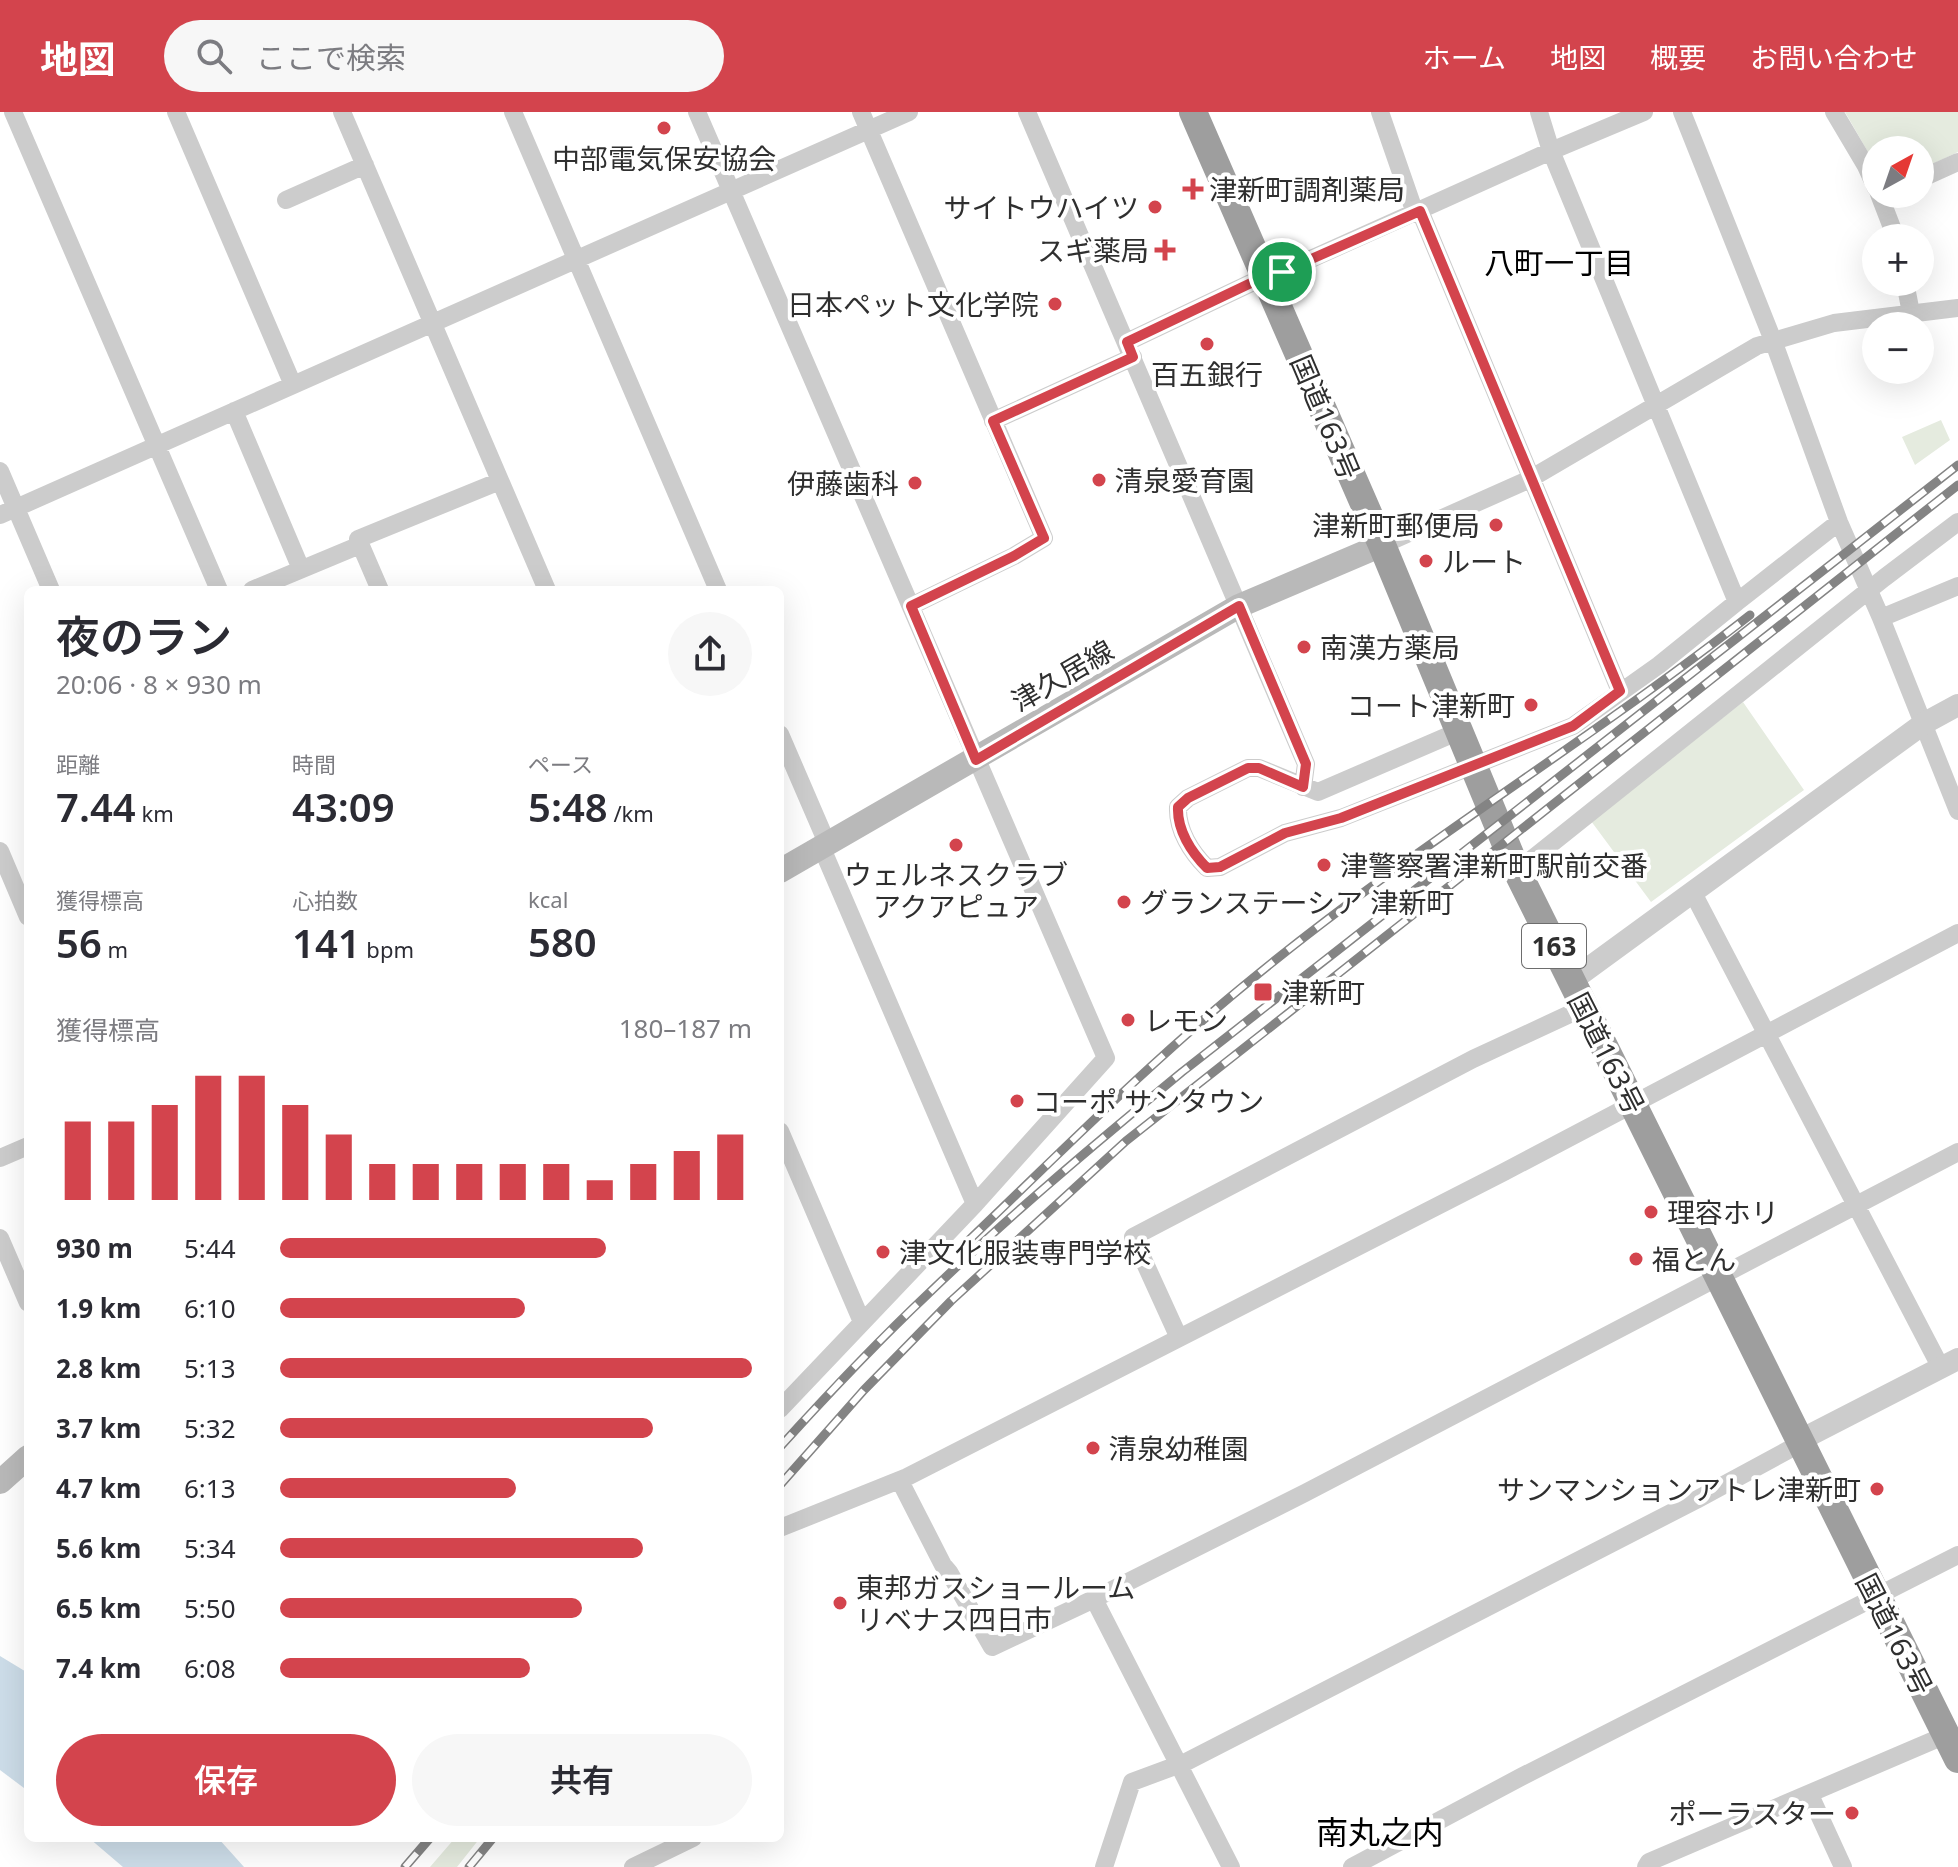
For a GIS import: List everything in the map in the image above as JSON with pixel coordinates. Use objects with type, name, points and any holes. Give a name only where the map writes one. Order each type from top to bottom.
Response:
[{"type":"highway","name":"国道163号","points":[[1193,112],[1382,545],[1517,871],[1875,1596],[1953,1746]]},
{"type":"main road","name":"津久居線","points":[[784,869],[1239,606],[1382,545]]},
{"type":"main road","points":[[0,1482],[24,1461]]},
{"type":"street","points":[[13,112],[217,586]]},
{"type":"street","points":[[176,112],[293,385]]},
{"type":"street","points":[[342,112],[545,586]]},
{"type":"street","points":[[513,112],[716,586]]},
{"type":"street","points":[[697,112],[1106,1058],[975,1204],[784,1405]]},
{"type":"street","points":[[861,112],[1044,538],[911,606]]},
{"type":"street","points":[[8,511],[909,112]]},
{"type":"street","points":[[1027,112],[1306,764],[1303,787]]},
{"type":"street","points":[[1380,112],[1418,212],[1620,691]]},
{"type":"street","points":[[1539,112],[1551,151],[1737,602]]},
{"type":"street","points":[[993,421],[1251,283],[1644,112]]},
{"type":"street","points":[[1682,112],[1774,343],[1839,522],[1958,810]]},
{"type":"street","points":[[1834,112],[1862,159]]},
{"type":"street","points":[[1934,173],[1957,164]]},
{"type":"street","points":[[286,200],[365,165]]},
{"type":"street","points":[[1920,312],[1958,308]]},
{"type":"street","points":[[1382,545],[1530,479],[1757,346],[1834,323],[1862,319]]},
{"type":"street","points":[[234,411],[301,569]]},
{"type":"street","points":[[0,471],[8,511],[49,586]]},
{"type":"street","points":[[378,586],[358,539],[500,481]]},
{"type":"street","points":[[1457,732],[1318,792],[1259,768],[1248,768],[1188,798],[1178,807],[1177,821],[1196,857],[1207,868],[1220,867],[1285,833],[1341,818],[1573,726],[1659,665],[1839,522]]},
{"type":"street","points":[[1517,871],[1958,522]]},
{"type":"street","points":[[261,586],[360,545]]},
{"type":"street","points":[[1881,618],[1958,586]]},
{"type":"street","points":[[1571,981],[1923,724],[1958,705]]},
{"type":"street","points":[[784,744],[975,1204]]},
{"type":"street","points":[[0,851],[24,908]]},
{"type":"street","points":[[1104,1867],[1132,1782],[1186,1762],[1540,1580],[1949,1363],[1856,1206],[1693,893]]},
{"type":"street","points":[[784,1526],[900,1481],[1634,1104],[1958,933]]},
{"type":"street","points":[[1179,1338],[1133,1237],[1449,1071],[1585,1007]]},
{"type":"street","points":[[784,1140],[862,1322]]},
{"type":"street","points":[[0,1158],[24,1148]]},
{"type":"street","points":[[900,1481],[943,1565],[992,1647],[1094,1599],[1958,1152]]},
{"type":"street","points":[[0,1238],[24,1294]]},
{"type":"street","points":[[1352,1867],[1521,1777],[1958,1555]]},
{"type":"street","points":[[1094,1599],[1231,1867]]},
{"type":"street","points":[[1646,1867],[1649,1862],[1810,1795],[1953,1746]]},
{"type":"street","points":[[1810,1795],[1843,1867]]},
{"type":"street","points":[[633,1867],[685,1842]]},
{"type":"shaded area","points":[[1845,112],[1958,112],[1958,152],[1934,163],[1934,136],[1862,136],[1862,142]]},
{"type":"shaded area","points":[[1941,420],[1950,440],[1915,465],[1902,437]]},
{"type":"shaded area","points":[[1743,702],[1804,790],[1651,902],[1591,821]]},
{"type":"shaded area","points":[[452,1842],[477,1842],[457,1867],[430,1867]]},
{"type":"water","points":[[0,1656],[24,1671],[24,1788],[0,1770]]},
{"type":"water","points":[[94,1842],[222,1842],[244,1867],[123,1867]]},
{"type":"railway","points":[[784,1443],[872,1349],[960,1264],[1182,1072],[1958,465]]},
{"type":"railway","points":[[784,1480],[864,1390],[951,1301],[1126,1141],[1958,485]]},
{"type":"railway","points":[[968,1241],[1143,1074],[1252,979],[1374,885],[1689,662],[1750,615]]},
{"type":"railway","points":[[405,1867],[427,1842]]},
{"type":"railway","points":[[469,1867],[490,1842]]},
{"type":"place","name":"中部電気保安協会","points":[[664,128]]},
{"type":"place","name":"津新町調剤薬局","points":[[1193,189]]},
{"type":"place","name":"サイトウハイツ","points":[[1155,207]]},
{"type":"place","name":"スギ薬局","points":[[1165,250]]},
{"type":"place","name":"日本ペット文化学院","points":[[1055,304]]},
{"type":"place","name":"百五銀行","points":[[1207,344]]},
{"type":"place","name":"清泉愛育園","points":[[1099,480]]},
{"type":"place","name":"伊藤歯科","points":[[915,483]]},
{"type":"place","name":"津新町郵便局","points":[[1496,525]]},
{"type":"place","name":"ルート","points":[[1426,561]]},
{"type":"place","name":"南漢方薬局","points":[[1304,647]]},
{"type":"place","name":"コート津新町","points":[[1531,705]]},
{"type":"place","name":"ウェルネスクラブ アクアピュア","points":[[956,845]]},
{"type":"place","name":"津警察署津新町駅前交番","points":[[1324,865]]},
{"type":"place","name":"グランステーシア 津新町","points":[[1124,902]]},
{"type":"place","name":"津新町","points":[[1263,992]]},
{"type":"place","name":"レモン","points":[[1128,1020]]},
{"type":"place","name":"コーポ サンタウン","points":[[1017,1101]]},
{"type":"place","name":"理容ホリ","points":[[1651,1212]]},
{"type":"place","name":"津文化服装専門学校","points":[[883,1252]]},
{"type":"place","name":"福とん","points":[[1636,1259]]},
{"type":"place","name":"清泉幼稚園","points":[[1093,1448]]},
{"type":"place","name":"サンマンションアトレ津新町","points":[[1877,1489]]},
{"type":"place","name":"東邦ガスショールーム リベナス四日市","points":[[840,1603]]},
{"type":"place","name":"ポーラスター","points":[[1852,1813]]},
{"type":"district","name":"八町一丁目","points":[[1559,262]]},
{"type":"district","name":"南丸之内","points":[[1380,1831]]},
{"type":"route","points":[[1420,211],[1620,691],[1573,726],[1341,818],[1285,833],[1220,867],[1207,868],[1196,857],[1177,821],[1178,807],[1188,798],[1248,768],[1259,768],[1303,787],[1306,764],[1239,606],[976,760],[911,606],[970,579],[1044,538],[993,421],[1133,357],[1127,342],[1251,283],[1282,272],[1420,211]]}]
